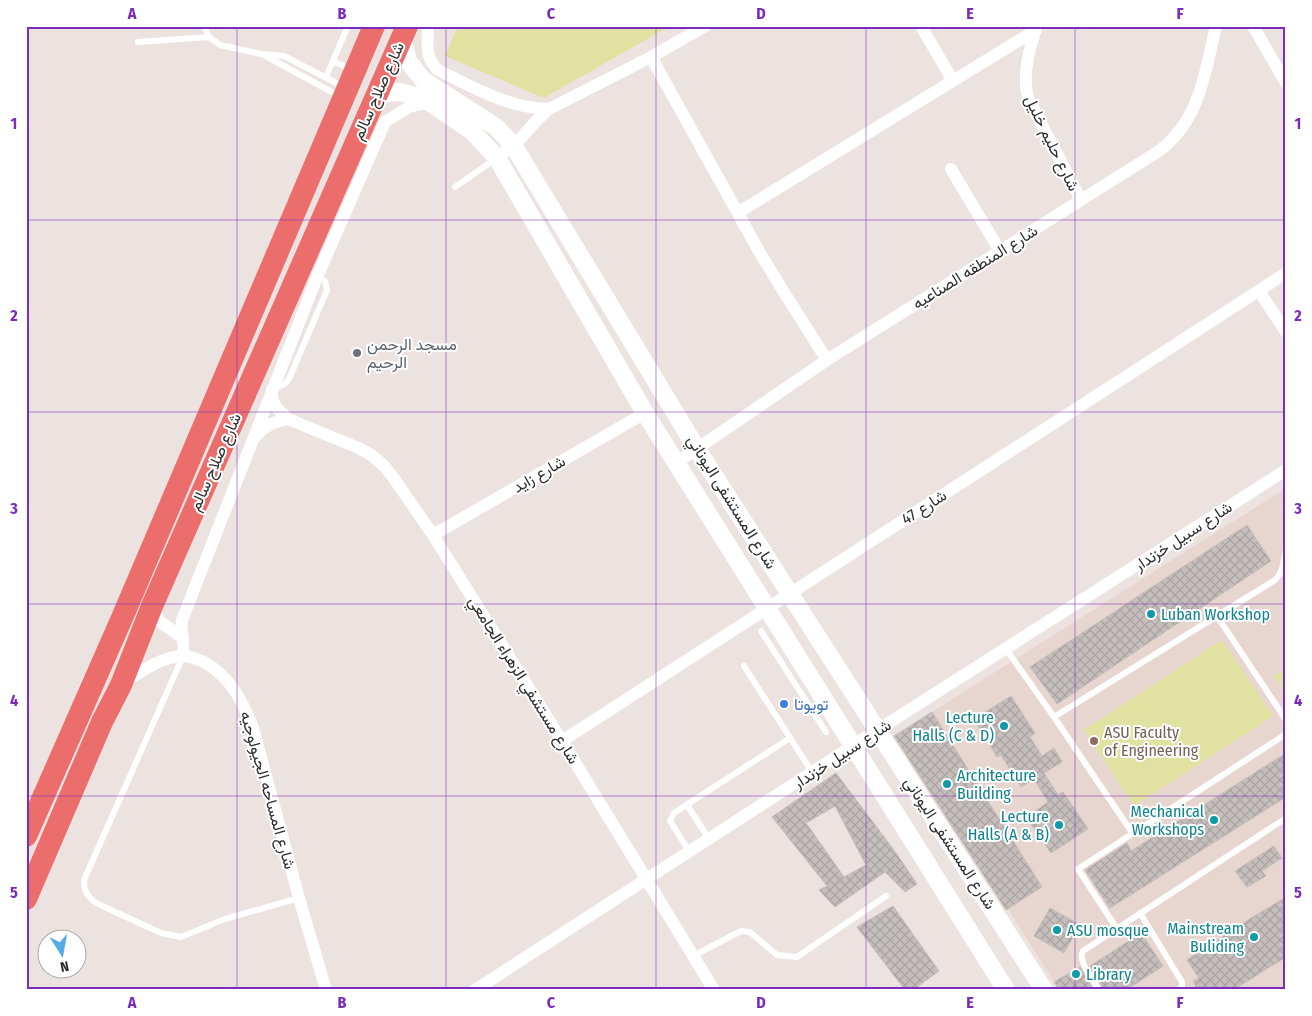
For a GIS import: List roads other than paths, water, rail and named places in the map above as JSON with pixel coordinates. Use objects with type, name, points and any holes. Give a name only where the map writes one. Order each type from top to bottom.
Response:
[{"type":"highway","name":"شارع صلاح سالم","points":[[26,836],[122,618],[374,26]]},
{"type":"highway","name":"شارع صلاح سالم","points":[[26,899],[102,722],[121,685],[152,606],[405,32]]},
{"type":"street","points":[[428,26],[428,56],[438,70],[509,103],[549,110]]},
{"type":"street","points":[[497,158],[549,110],[706,26]]},
{"type":"street","points":[[921,26],[953,81]]},
{"type":"street","name":"شارع المنطقه الصناعيه","points":[[676,463],[827,360],[1172,141],[1183,128],[1191,114],[1202,82],[1216,26]]},
{"type":"street","points":[[1253,26],[1284,78]]},
{"type":"street","points":[[739,212],[1036,28]]},
{"type":"street","name":"شارع حليم خليل","points":[[1036,28],[1024,74],[1028,98],[1081,200]]},
{"type":"street","name":"شارع المستشفى اليوناني","points":[[405,32],[408,60],[423,80],[496,127],[513,145],[697,449],[1044,990]]},
{"type":"street","points":[[651,57],[785,294],[827,360]]},
{"type":"street","name":"شارع المستشفى اليوناني","points":[[377,94],[400,92],[412,94],[429,102],[472,131],[497,158],[645,413],[767,608],[800,676],[854,745],[1006,990]]},
{"type":"street","points":[[121,685],[169,658],[183,656],[182,620],[317,276],[384,122],[408,107],[429,102]]},
{"type":"street","points":[[951,169],[1000,251]]},
{"type":"street","name":"شارع 47","points":[[562,741],[1286,273]]},
{"type":"street","points":[[1259,291],[1286,332]]},
{"type":"street","name":"شارع مستشفي الزهراء الجامعي","points":[[272,389],[272,399],[276,407],[288,419],[361,448],[373,456],[393,477],[433,535],[562,741],[714,990]]},
{"type":"street","name":"شارع زايد","points":[[433,535],[645,413]]},
{"type":"street","points":[[254,439],[259,432],[272,423],[288,419]]},
{"type":"street","name":"شارع سبيل خزندار","points":[[475,990],[877,730],[1286,470]]},
{"type":"street","points":[[152,606],[159,621],[183,638]]},
{"type":"street","name":"شارع المساحه الجيولوجيه","points":[[183,656],[197,659],[216,668],[232,685],[244,706],[259,748],[298,898],[326,990]]},
{"type":"lane","points":[[204,26],[209,37],[220,44],[261,54],[349,86]]},
{"type":"lane","points":[[326,77],[348,26]]},
{"type":"lane","points":[[138,42],[209,37]]},
{"type":"lane","points":[[261,54],[284,56],[349,86]]},
{"type":"lane","points":[[333,61],[349,86]]},
{"type":"lane","points":[[454,187],[497,158]]},
{"type":"lane","points":[[1054,717],[1280,575],[1283,569],[1286,550]]},
{"type":"lane","points":[[1217,616],[1286,720]]},
{"type":"lane","points":[[761,630],[800,676],[826,732]]},
{"type":"lane","points":[[1006,649],[1133,834]]},
{"type":"lane","points":[[183,656],[84,880],[84,889],[96,903],[161,933],[181,937],[225,919],[298,898]]},
{"type":"lane","points":[[744,666],[812,773]]},
{"type":"lane","points":[[1117,928],[1078,869],[1286,734]]},
{"type":"lane","points":[[689,852],[670,821],[674,813],[790,738]]},
{"type":"lane","points":[[687,805],[709,839]]},
{"type":"lane","points":[[1100,990],[1081,959],[1081,953],[1286,818]]},
{"type":"lane","points":[[693,956],[741,931],[750,932],[777,955],[797,957],[886,896]]},
{"type":"lane","points":[[1140,913],[1182,982],[1182,987],[1178,990]]},
{"type":"place","name":"مسجد الرحمن الرحيم","points":[[357,353]]},
{"type":"place","name":"Luban Workshop","points":[[1151,614]]},
{"type":"place","name":"تويوتا","points":[[784,704]]},
{"type":"place","name":"Lecture Halls (C & D)","points":[[1004,726]]},
{"type":"place","name":"ASU Faculty of Engineering","points":[[1094,741]]},
{"type":"place","name":"Architecture Building","points":[[947,784]]},
{"type":"place","name":"Mechanical Workshops","points":[[1214,820]]},
{"type":"place","name":"Lecture Halls (A & B)","points":[[1059,825]]},
{"type":"place","name":"ASU mosque","points":[[1057,930]]},
{"type":"place","name":"Mainstream Buliding","points":[[1254,937]]},
{"type":"place","name":"Library","points":[[1076,974]]}]
